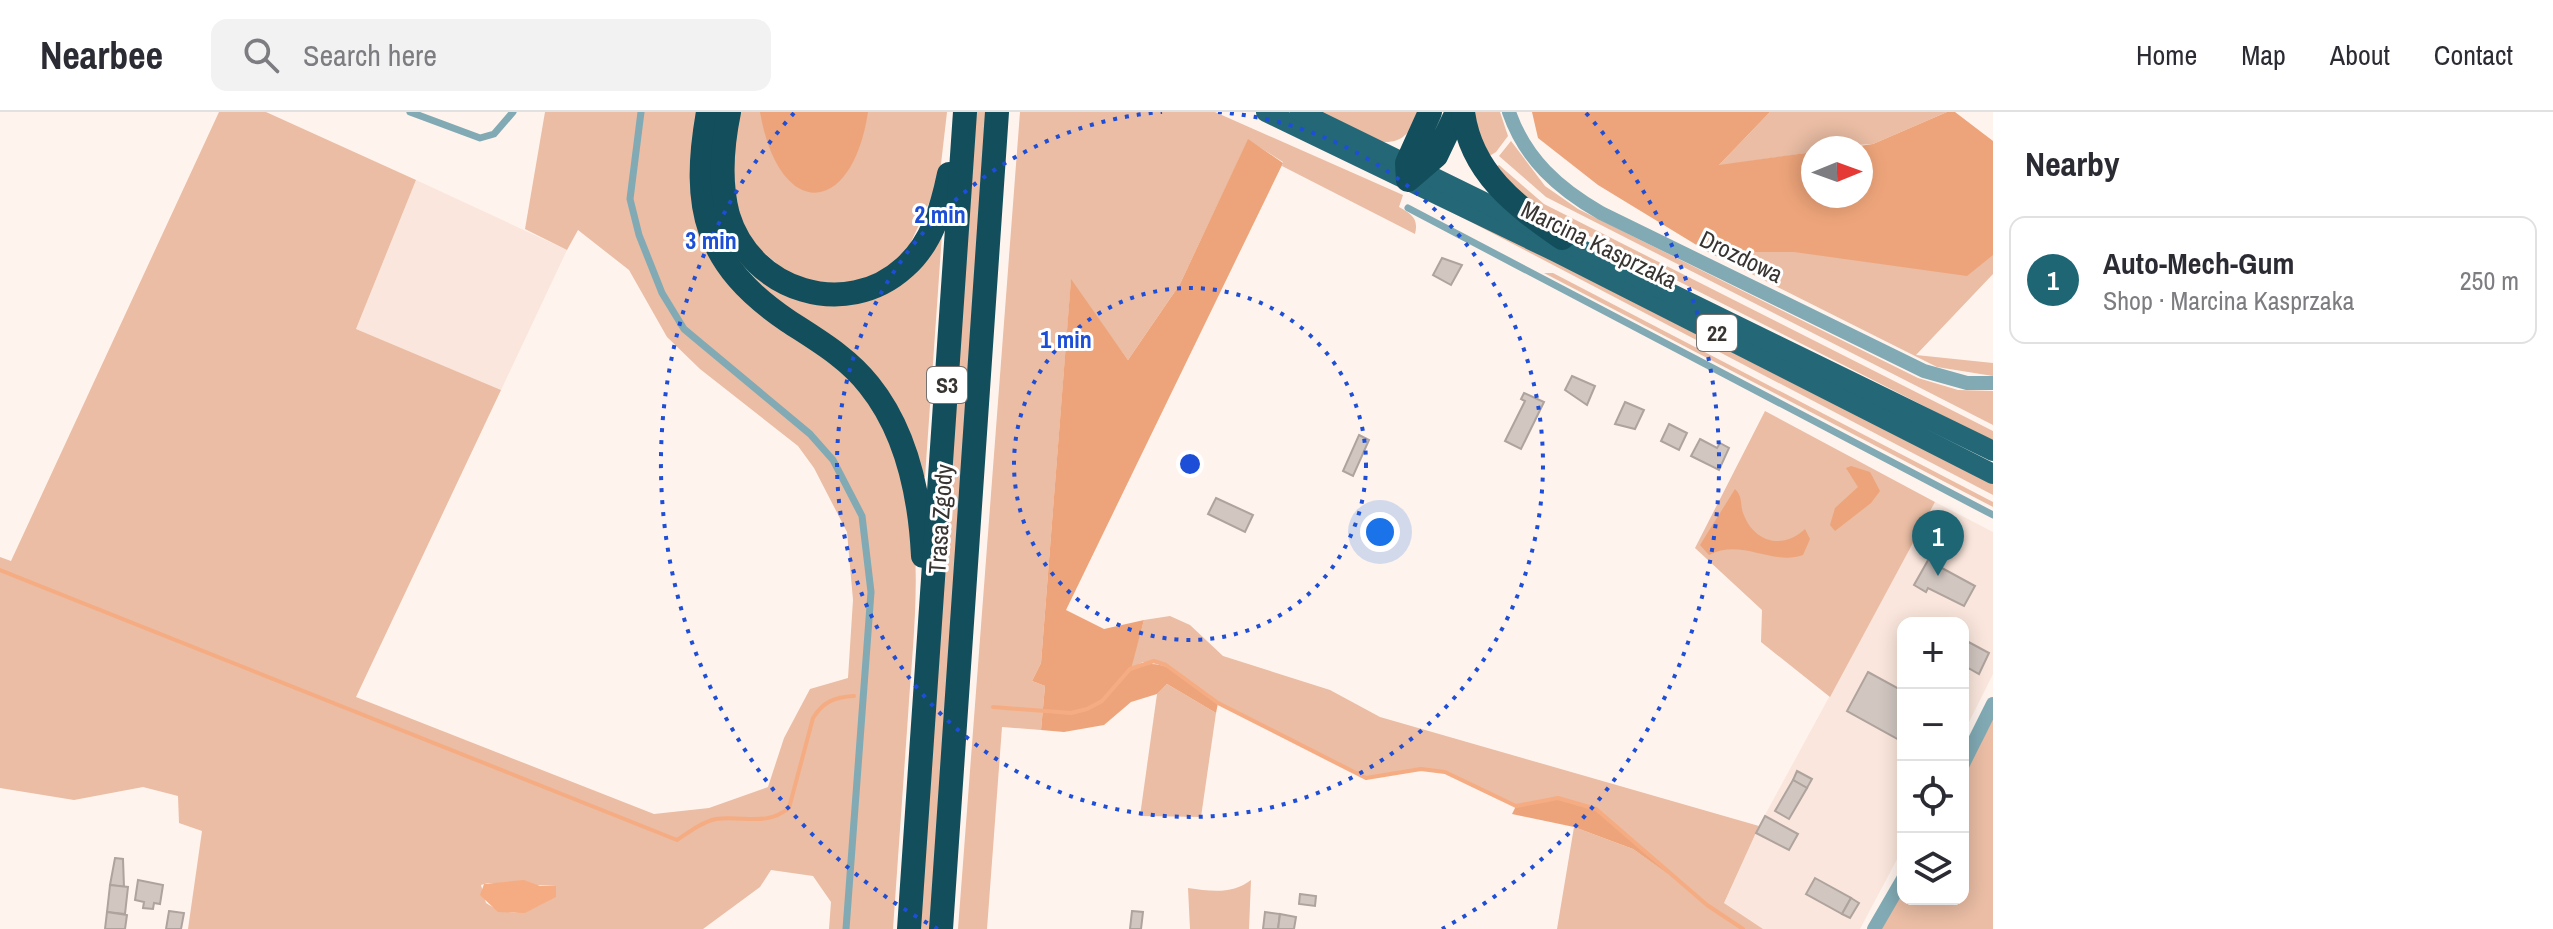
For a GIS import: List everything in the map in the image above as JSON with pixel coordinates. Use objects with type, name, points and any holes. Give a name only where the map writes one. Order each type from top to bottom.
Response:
[{"type":"highway","points":[[708,112],[700,184],[704,220],[716,251],[757,299],[839,354],[869,384],[905,454],[916,495],[922,542],[928,658]]},
{"type":"highway","points":[[729,112],[722,180],[729,217],[740,242],[748,256],[783,285],[831,295],[866,290],[882,283],[908,265],[922,247],[943,203],[964,112]]},
{"type":"highway","name":"Trasa Zgody","points":[[909,929],[964,112]]},
{"type":"highway","name":"Trasa Zgody","points":[[941,929],[997,112]]},
{"type":"highway","points":[[1412,171],[1430,112]]},
{"type":"highway","points":[[1412,171],[1441,148],[1457,112]]},
{"type":"highway","points":[[1463,112],[1470,143],[1489,178],[1525,212],[1562,238]]},
{"type":"main road","name":"Marcina Kasprzaka","points":[[1266,112],[1412,171],[1562,238],[1993,451]]},
{"type":"main road","name":"Marcina Kasprzaka","points":[[1300,112],[1993,474]]},
{"type":"street","name":"Drozdowa","points":[[1509,112],[1522,142],[1539,166],[1560,186],[1601,213],[1924,371],[1967,383],[1993,383]]},
{"type":"street","points":[[1964,761],[1993,704]]},
{"type":"street","points":[[1874,929],[1897,889]]},
{"type":"lane","points":[[410,112],[480,138],[494,134],[513,112]]},
{"type":"lane","points":[[641,112],[630,199],[639,235],[662,293],[684,329],[810,434],[833,460],[862,516],[871,592],[846,929]]},
{"type":"lane","points":[[1408,208],[1993,515]]},
{"type":"shaded area","points":[[219,112],[266,112],[416,180],[356,329],[501,390],[356,697],[654,814],[709,808],[768,787],[784,738],[810,689],[848,678],[853,600],[847,532],[814,468],[798,446],[700,369],[667,337],[629,270],[578,230],[567,250],[525,229],[545,112],[702,112],[709,252],[826,355],[867,400],[882,423],[897,457],[908,493],[916,567],[915,605],[893,929],[829,929],[831,902],[813,876],[771,870],[760,887],[703,929],[188,929],[202,831],[179,823],[178,796],[143,787],[74,800],[0,788],[0,557],[11,561]],"holes":[[[481,885],[556,886],[556,895],[547,901],[522,912],[513,912],[486,903]]]},
{"type":"shaded area","points":[[737,112],[947,112],[939,181],[906,253],[867,282],[827,288],[795,279],[756,246],[739,220],[732,184]]},
{"type":"shaded area","points":[[760,112],[868,112],[860,147],[847,172],[832,187],[815,193],[798,188],[783,173],[769,148]]},
{"type":"shaded area","points":[[974,112],[987,112],[932,929],[917,929]]},
{"type":"shaded area","points":[[1020,112],[1215,112],[1403,195],[1399,207],[1413,217],[1416,229],[1415,234],[1282,166],[1283,162],[1248,140],[1180,284],[1128,360],[1071,281],[1041,663],[1032,681],[1045,686],[1041,730],[1002,727],[987,929],[958,929]]},
{"type":"shaded area","points":[[1313,112],[1418,112],[1410,129],[1400,139],[1387,142],[1357,135]]},
{"type":"shaded area","points":[[1471,112],[1500,112],[1508,136],[1496,152],[1486,158]]},
{"type":"shaded area","points":[[1532,112],[1770,112],[1719,165],[1801,154],[1801,208],[1873,208],[1873,144],[1947,112],[1955,112],[1993,141],[1993,255],[1967,276],[1794,252],[1708,252],[1598,185],[1538,138]]},
{"type":"shaded area","points":[[1770,112],[1947,112],[1873,144],[1873,136],[1801,136],[1801,154],[1718,166]]},
{"type":"shaded area","points":[[1248,139],[1283,163],[1066,610],[1104,629],[1144,620],[1131,669],[1155,664],[1177,672],[1218,703],[1216,713],[1167,684],[1157,694],[1131,702],[1104,725],[1064,732],[1041,730],[1045,686],[1032,681],[1041,663],[1071,279],[1128,360],[1180,284]]},
{"type":"shaded area","points":[[1511,141],[1545,186],[1578,209],[1918,378],[1958,390],[1993,391],[1993,425],[1546,197],[1499,156]]},
{"type":"shaded area","points":[[1499,165],[1544,204],[1993,431],[1993,441],[1542,212],[1494,168]]},
{"type":"shaded area","points":[[416,180],[567,250],[501,390],[356,329]]},
{"type":"shaded area","points":[[1446,209],[1563,263],[1993,484],[1993,495]]},
{"type":"shaded area","points":[[1993,209],[1993,274],[1916,355],[1993,363],[1993,376],[1937,367],[1708,252]]},
{"type":"shaded area","points":[[942,234],[925,477],[921,476],[900,411],[743,272],[732,245],[840,304]]},
{"type":"shaded area","points":[[1544,273],[1553,273],[1993,502],[1993,507]]},
{"type":"shaded area","points":[[1765,411],[1935,502],[1830,697],[1761,642],[1762,610],[1695,548]]},
{"type":"shaded area","points":[[1851,466],[1870,472],[1880,491],[1871,503],[1835,531],[1830,525],[1835,508],[1858,487],[1846,468]]},
{"type":"shaded area","points":[[1735,489],[1748,523],[1762,537],[1788,540],[1805,529],[1810,539],[1803,555],[1779,557],[1733,549],[1709,555],[1700,545]]},
{"type":"shaded area","points":[[1935,502],[1993,532],[1993,674],[1969,722],[1969,617],[1897,617],[1897,859],[1860,929],[1763,929],[1724,903],[1759,826]]},
{"type":"shaded area","points":[[1170,616],[1190,625],[1223,656],[1330,690],[1380,717],[1759,826],[1724,903],[1763,929],[1557,929],[1574,827],[1633,849],[1681,882],[1596,809],[1577,802],[1546,799],[1516,806],[1446,772],[1421,769],[1366,778],[1218,703],[1166,665],[1143,662],[1130,669],[1144,620]]},
{"type":"shaded area","points":[[1167,684],[1216,713],[1201,817],[1140,816],[1157,694]]},
{"type":"shaded area","points":[[1993,719],[1993,929],[1878,929],[1897,894],[1897,905],[1969,905],[1969,763]]},
{"type":"shaded area","points":[[1558,798],[1596,809],[1687,887],[1633,849],[1574,827],[1512,814],[1516,806]]},
{"type":"shaded area","points":[[524,880],[540,886],[556,886],[556,897],[525,913],[498,912],[480,895],[484,884]]},
{"type":"shaded area","points":[[1251,880],[1249,929],[1190,929],[1188,888],[1229,890]]},
{"type":"building","points":[[1442,258],[1462,265],[1451,285],[1433,275]]},
{"type":"building","points":[[1572,376],[1595,386],[1587,405],[1565,390]]},
{"type":"building","points":[[1524,393],[1544,402],[1521,449],[1505,441],[1525,401],[1521,399]]},
{"type":"building","points":[[1625,402],[1644,410],[1635,429],[1615,424]]},
{"type":"building","points":[[1669,424],[1687,433],[1679,450],[1661,441]]},
{"type":"building","points":[[1359,435],[1369,440],[1353,476],[1343,471]]},
{"type":"building","points":[[1700,439],[1717,448],[1720,443],[1729,448],[1719,470],[1691,456]]},
{"type":"building","points":[[1216,498],[1253,515],[1245,532],[1208,514]]},
{"type":"building","points":[[1931,555],[1942,563],[1940,567],[1975,586],[1964,606],[1928,588],[1926,592],[1914,585]]},
{"type":"building","points":[[1969,642],[1989,653],[1979,674],[1969,668]]},
{"type":"building","points":[[1868,672],[1897,688],[1897,739],[1847,711]]},
{"type":"building","points":[[1797,771],[1812,779],[1807,788],[1793,780]]},
{"type":"building","points":[[1793,780],[1807,788],[1789,819],[1775,811]]},
{"type":"building","points":[[1765,816],[1798,834],[1789,850],[1756,833]]},
{"type":"building","points":[[115,858],[123,859],[124,887],[110,885]]},
{"type":"building","points":[[1815,878],[1851,898],[1842,914],[1806,894]]},
{"type":"building","points":[[138,880],[163,885],[160,904],[154,903],[153,909],[143,908],[144,902],[135,900]]},
{"type":"building","points":[[110,885],[128,887],[125,914],[107,912]]},
{"type":"building","points":[[1300,894],[1316,896],[1315,906],[1299,904]]},
{"type":"building","points":[[1851,898],[1859,903],[1850,918],[1842,914]]},
{"type":"building","points":[[169,911],[184,913],[181,929],[166,929]]},
{"type":"building","points":[[1132,911],[1143,912],[1141,929],[1130,929]]},
{"type":"building","points":[[107,912],[127,915],[125,929],[105,929]]},
{"type":"building","points":[[1265,912],[1280,914],[1278,929],[1263,929]]},
{"type":"building","points":[[1280,914],[1296,917],[1294,929],[1278,929]]},
{"type":"waterway","points":[[0,570],[677,840],[711,820],[763,819],[789,808],[813,718],[830,701],[854,696]]},
{"type":"waterway","points":[[993,707],[1071,713],[1087,709],[1102,701],[1130,669],[1154,661],[1166,665],[1218,703],[1366,778],[1421,769],[1445,772],[1516,806],[1558,798],[1596,809],[1707,905],[1743,929]]},
{"type":"place","name":"Auto-Mech-Gum","points":[[1938,576]]}]
